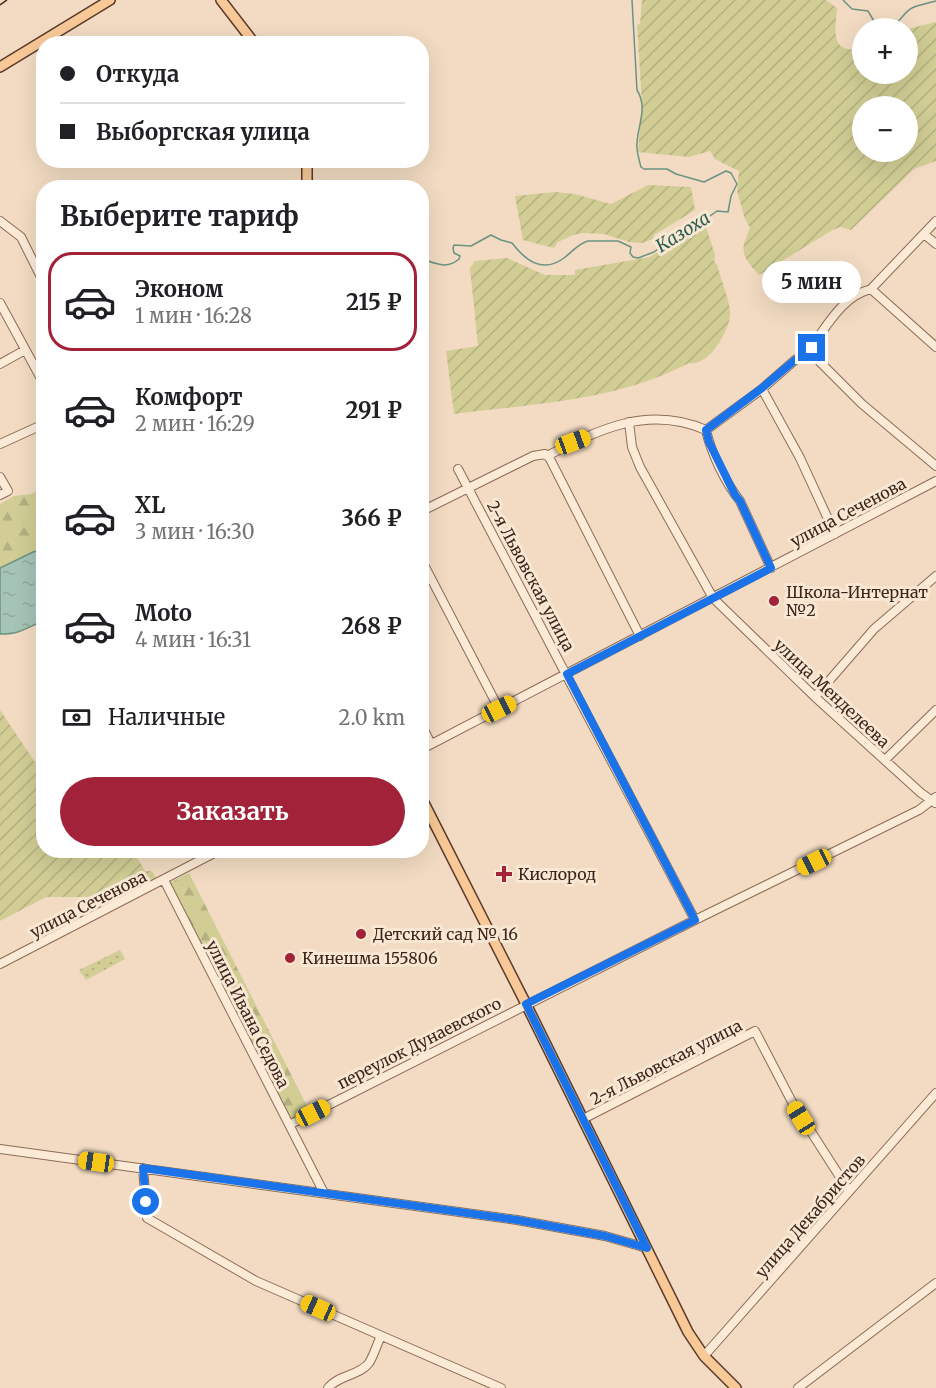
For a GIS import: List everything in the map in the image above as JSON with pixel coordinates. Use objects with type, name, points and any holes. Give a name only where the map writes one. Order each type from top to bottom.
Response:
[{"type":"main road","points":[[51,36],[110,0]]},
{"type":"main road","points":[[221,0],[249,36]]},
{"type":"main road","points":[[0,67],[36,45]]},
{"type":"main road","points":[[429,813],[688,1332],[704,1356],[736,1388]]},
{"type":"street","points":[[0,221],[21,237],[36,267]]},
{"type":"street","points":[[812,354],[814,343],[842,307],[860,292],[871,289],[936,221]]},
{"type":"street","points":[[924,234],[936,244]]},
{"type":"street","points":[[871,289],[936,347]]},
{"type":"street","points":[[0,303],[36,370]]},
{"type":"street","points":[[0,364],[25,350]]},
{"type":"street","points":[[706,430],[795,360],[805,354],[812,354],[862,404],[936,466]]},
{"type":"street","points":[[762,388],[800,458],[835,534]]},
{"type":"street","points":[[429,507],[532,456],[548,456],[573,442],[629,422],[666,419],[693,424],[706,430]]},
{"type":"street","name":"улица Менделеева","points":[[629,422],[632,447],[639,467],[713,598],[815,697],[921,793],[935,800]]},
{"type":"street","points":[[0,444],[36,428]]},
{"type":"street","points":[[706,430],[709,442],[771,568]]},
{"type":"street","points":[[548,456],[640,636]]},
{"type":"street","name":"2-я Львовская улица","points":[[458,470],[469,487],[695,920]]},
{"type":"street","points":[[0,477],[8,491],[0,495]]},
{"type":"street","name":"улица Сеченова","points":[[431,744],[936,481]]},
{"type":"street","points":[[429,574],[499,709]]},
{"type":"street","points":[[815,697],[874,629],[936,576]]},
{"type":"street","points":[[885,760],[936,710]]},
{"type":"street","points":[[429,740],[431,744]]},
{"type":"street","name":"переулок Дунаевского","points":[[293,1123],[935,800]]},
{"type":"street","name":"улица Сеченова","points":[[0,964],[205,858]]},
{"type":"street","name":"улица Ивана Седова","points":[[164,880],[324,1193]]},
{"type":"street","name":"2-я Львовская улица","points":[[583,1119],[755,1031],[792,1102],[849,1191]]},
{"type":"street","name":"улица Декабристов","points":[[704,1356],[936,1094]]},
{"type":"street","points":[[0,1149],[555,1226],[605,1236],[647,1248]]},
{"type":"street","points":[[143,1168],[147,1218],[256,1281],[501,1388]]},
{"type":"street","points":[[798,1388],[936,1283]]},
{"type":"street","points":[[328,1388],[333,1381],[360,1370],[368,1364],[381,1336]]},
{"type":"green space","points":[[642,0],[826,0],[837,8],[836,33],[840,45],[852,50],[852,84],[918,84],[918,26],[936,22],[936,161],[914,169],[851,230],[840,227],[831,231],[759,275],[744,253],[744,243],[750,228],[737,191],[739,171],[715,159],[710,151],[689,157],[638,152],[642,103],[637,25],[640,24]]},
{"type":"green space","points":[[648,185],[691,187],[695,210],[654,235],[653,239],[642,243],[629,242],[604,234],[583,233],[558,242],[554,248],[523,240],[515,196],[555,192],[575,194],[611,204]]},
{"type":"green space","points":[[706,227],[715,255],[714,261],[728,299],[730,316],[721,339],[703,360],[689,363],[633,386],[604,393],[454,414],[446,351],[478,346],[470,268],[475,261],[507,258],[545,275],[575,275],[575,270],[650,257],[673,242]]},
{"type":"green space","points":[[36,492],[36,551],[0,568],[0,504],[14,496]]},
{"type":"green space","points":[[0,710],[36,762],[36,858],[137,858],[145,871],[151,871],[158,880],[123,897],[46,897],[0,921]]},
{"type":"green space","points":[[189,873],[310,1112],[291,1121],[169,883]]},
{"type":"green space","points":[[120,950],[125,959],[86,980],[79,970]]},
{"type":"water","points":[[36,551],[36,624],[15,633],[0,634],[0,568]]},
{"type":"waterway","name":"Казоха","points":[[429,261],[441,265],[450,264],[460,256],[454,253],[454,245],[471,246],[491,235],[512,243],[528,259],[541,265],[556,263],[588,241],[618,241],[631,247],[630,253],[633,257],[638,258],[654,252],[694,222],[703,221],[717,211],[728,212],[731,196],[737,184],[731,173],[726,171],[704,182],[667,169],[641,167],[637,146],[642,103],[637,90],[632,0]]},
{"type":"waterway","name":"Казоха","points":[[843,0],[852,9],[868,11],[875,23],[888,27],[897,23],[912,8],[936,1]]},
{"type":"railway","points":[[0,5],[7,0]]},
{"type":"place","name":"Школа-Интернат №2","points":[[774,601]]},
{"type":"place","name":"Кислород","points":[[504,874]]},
{"type":"place","name":"Детский сад № 16","points":[[361,934]]},
{"type":"place","name":"Кинешма 155806","points":[[290,958]]},
{"type":"route","points":[[146,1202],[143,1168],[517,1220],[605,1236],[647,1248],[526,1004],[695,920],[567,674],[771,568],[709,442],[706,430],[795,360],[805,354],[812,354],[812,348]]}]
